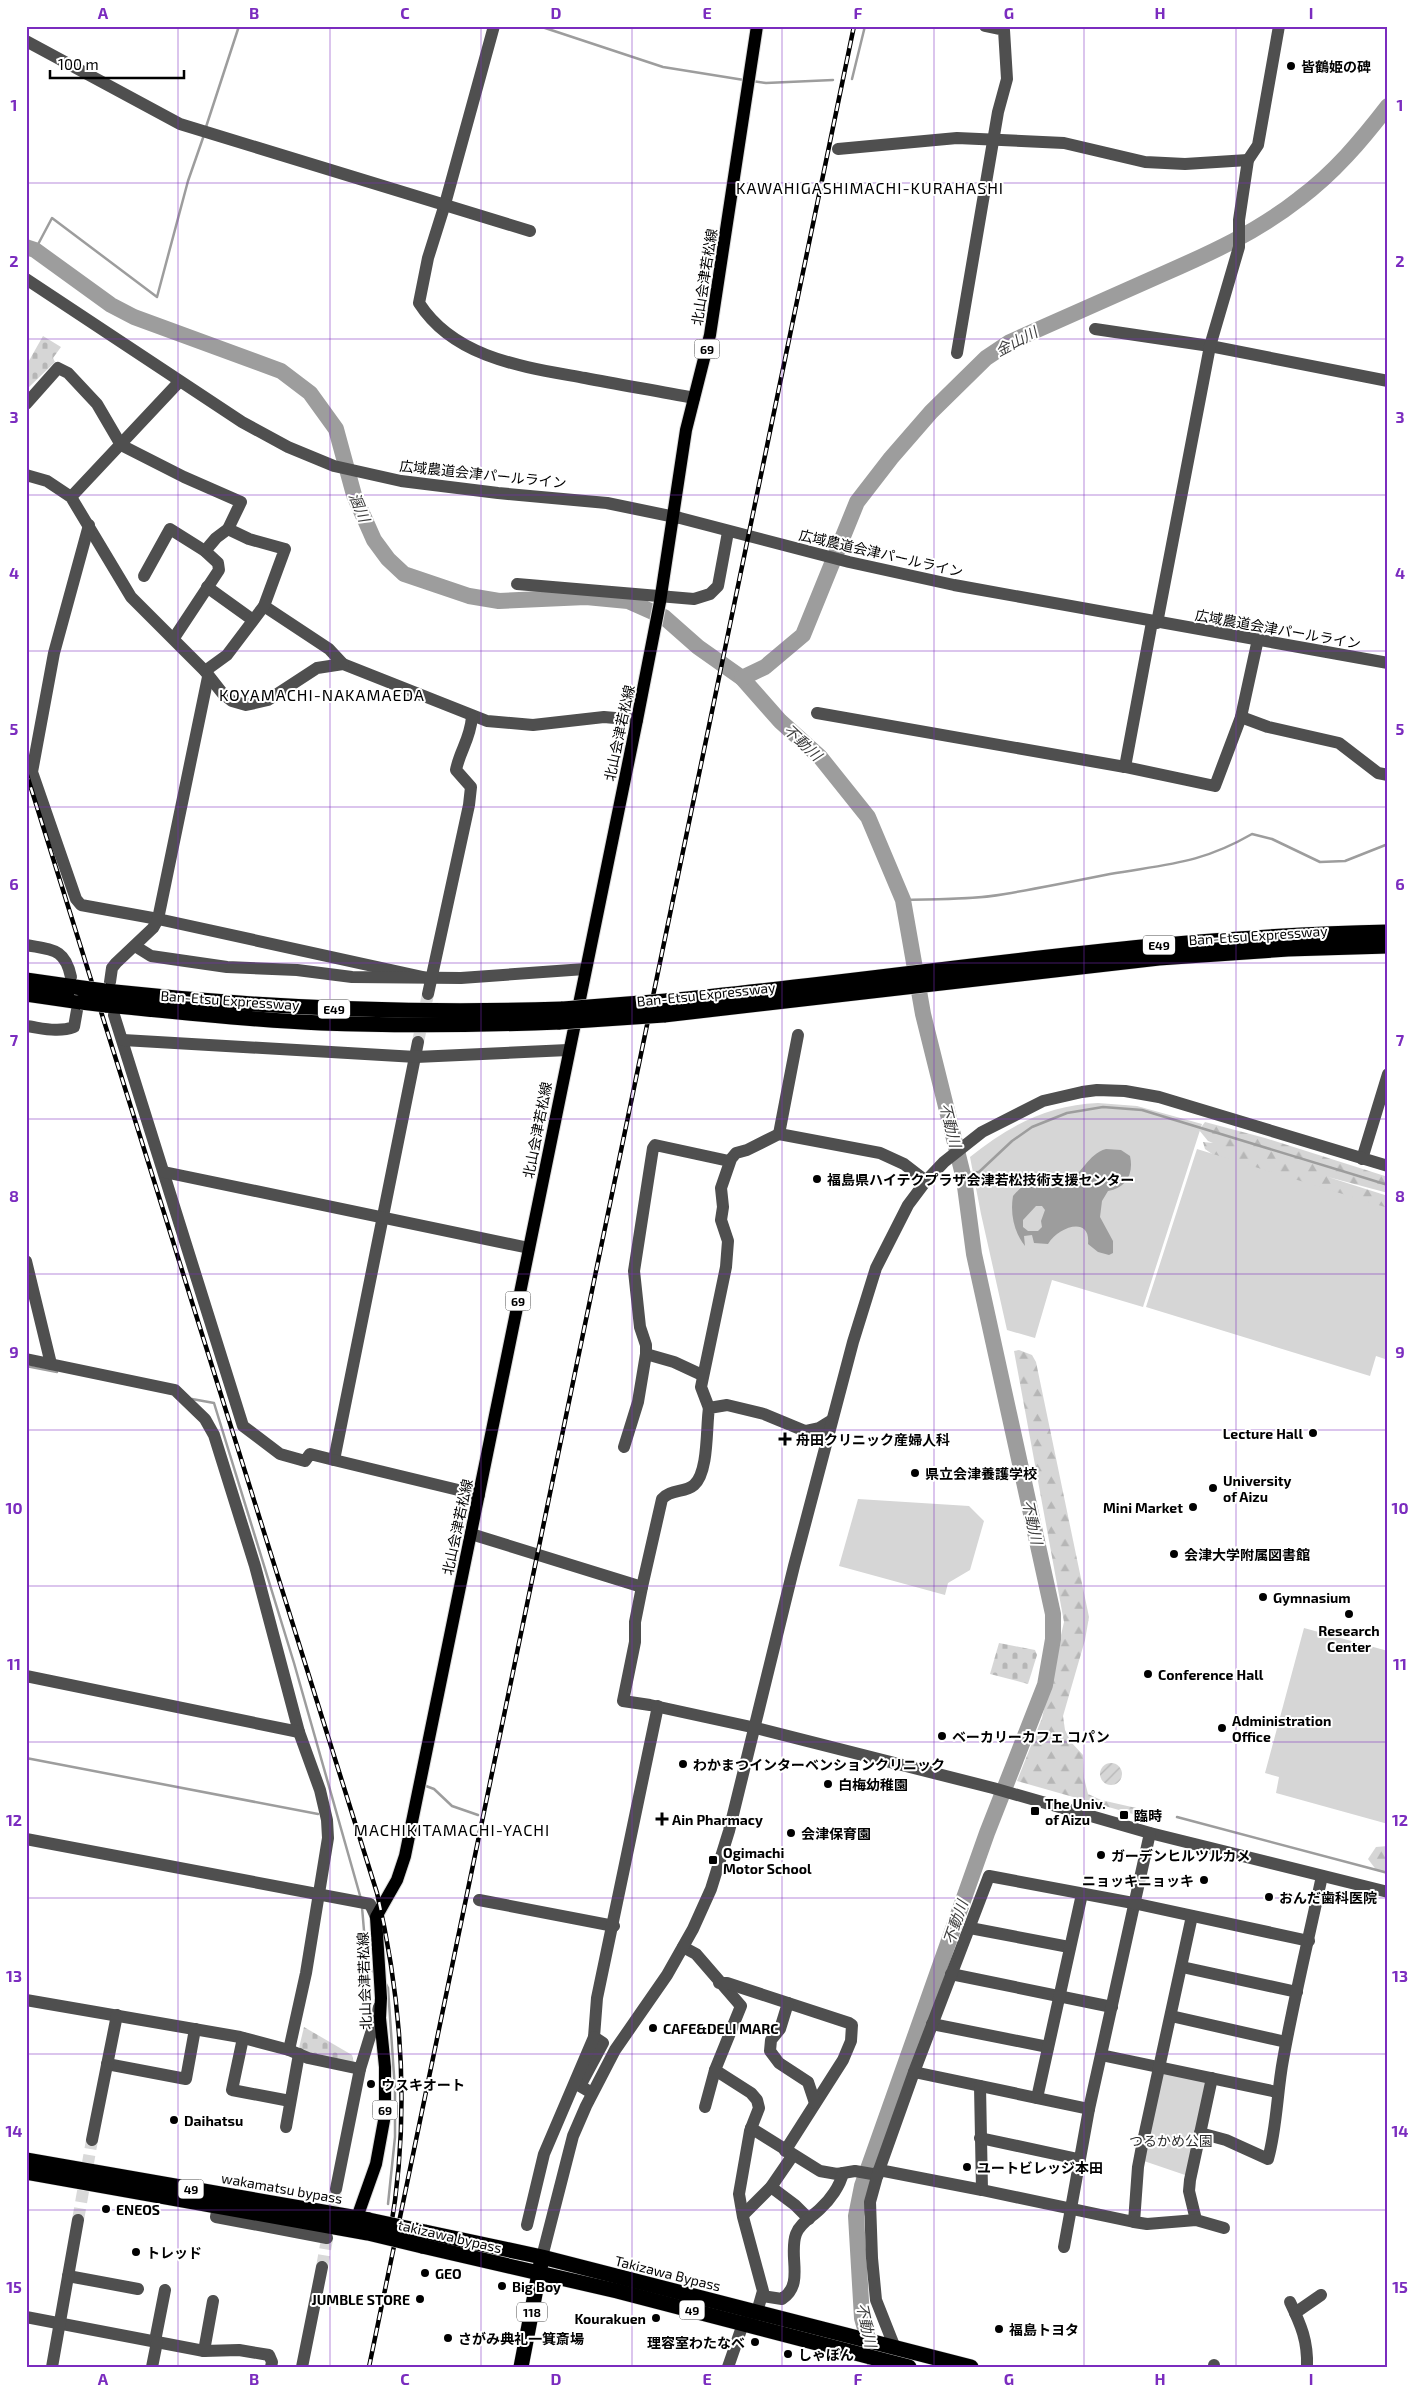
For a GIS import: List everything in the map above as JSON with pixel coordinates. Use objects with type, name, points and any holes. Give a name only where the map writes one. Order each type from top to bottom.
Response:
[{"type":"highway","name":"Ban-Etsu Expressway","points":[[26,994],[79,1006],[109,998],[322,1009],[562,1015],[665,1008],[903,983],[1158,946],[1289,936],[1388,932]]},
{"type":"highway","name":"Ban-Etsu Expressway","points":[[932,979],[1288,949],[1388,946]]},
{"type":"highway","name":"Ban-Etsu Expressway","points":[[26,980],[73,982],[109,998]]},
{"type":"highway","name":"wakamatsu bypass","points":[[26,2160],[362,2225]]},
{"type":"highway","name":"wakamatsu bypass","points":[[26,2172],[218,2205],[362,2225]]},
{"type":"highway","name":"takizawa bypass","points":[[362,2225],[423,2239],[539,2272]]},
{"type":"highway","name":"Takizawa Bypass","points":[[423,2239],[542,2257],[890,2346],[955,2365],[971,2367]]},
{"type":"highway","name":"118","points":[[521,2367],[542,2257]]},
{"type":"highway","name":"49","points":[[539,2272],[909,2367]]},
{"type":"main road","name":"北山会津若松線","points":[[362,2225],[384,2122],[385,2067],[380,2018],[382,1998],[378,1967],[376,1917],[397,1880],[405,1856],[655,631],[686,430],[710,335],[757,26]]},
{"type":"street","points":[[494,26],[445,204],[428,258],[419,303],[427,315],[472,349],[512,364],[694,398]]},
{"type":"street","points":[[957,353],[998,112],[1007,79],[1004,28],[985,26]]},
{"type":"street","points":[[1125,767],[1210,346],[1239,247],[1239,220],[1248,160],[1258,144],[1278,27]]},
{"type":"street","points":[[26,41],[180,124],[530,231]]},
{"type":"street","points":[[838,149],[957,138],[1064,143],[1145,162],[1185,164],[1248,160]]},
{"type":"street","points":[[26,279],[179,382],[71,497]]},
{"type":"street","points":[[1095,329],[1210,346],[1388,381]]},
{"type":"street","points":[[26,404],[58,368],[68,373],[97,404],[121,444],[184,477],[241,502],[228,529],[216,538],[205,551]]},
{"type":"street","name":"広域農道会津パールライン","points":[[179,382],[265,435],[311,458],[369,475],[455,488],[607,502],[672,516],[820,555],[989,592],[1388,663]]},
{"type":"street","points":[[26,475],[47,481],[71,497],[131,597],[174,638],[216,688],[232,701],[246,705],[268,700],[317,668],[343,664]]},
{"type":"street","points":[[89,525],[54,653],[32,772],[76,900],[82,905],[158,919],[432,979]]},
{"type":"street","points":[[144,576],[170,529],[205,551],[218,563],[219,570],[174,638]]},
{"type":"street","points":[[228,529],[249,539],[285,549],[264,606],[227,655],[206,674],[158,919],[153,928],[112,968],[109,998],[243,1426],[280,1454],[290,1459],[305,1461],[310,1454],[479,1495]]},
{"type":"street","points":[[517,584],[576,588],[660,600],[694,599],[710,594],[718,586],[728,532]]},
{"type":"street","points":[[206,587],[253,620]]},
{"type":"street","points":[[264,606],[328,649],[343,664],[472,717],[506,724],[533,725],[604,717],[637,720]]},
{"type":"street","points":[[817,713],[1125,767],[1215,786],[1241,717],[1258,639]]},
{"type":"street","points":[[428,994],[469,805],[471,787],[456,770],[458,760],[469,738],[472,717]]},
{"type":"street","points":[[1241,717],[1268,727],[1339,743],[1378,773],[1388,775]]},
{"type":"street","points":[[26,945],[52,950],[61,954],[68,962],[73,982]]},
{"type":"street","points":[[135,946],[150,956],[227,967],[297,970],[352,977],[432,979],[585,970]]},
{"type":"street","points":[[26,1026],[59,1031],[68,1029],[74,1026],[79,1006]]},
{"type":"street","points":[[778,1134],[798,1035]]},
{"type":"street","points":[[123,1040],[416,1056],[568,1050]]},
{"type":"street","points":[[334,1460],[418,1042]]},
{"type":"street","points":[[1362,1158],[1388,1074]]},
{"type":"street","points":[[542,2257],[553,2208],[573,2136],[592,2092],[615,2050],[662,1982],[683,1947],[693,1929],[717,1870],[729,1832],[756,1728],[832,1420],[876,1268],[908,1205],[926,1181],[944,1162],[982,1132],[998,1123],[1043,1101],[1082,1092],[1111,1090],[1159,1097],[1388,1166]]},
{"type":"street","points":[[926,1181],[904,1164],[880,1153],[778,1134],[736,1153],[729,1161],[721,1188],[723,1207],[721,1220],[728,1241],[726,1267],[701,1387],[709,1408],[707,1446],[696,1482],[690,1488],[670,1493],[662,1499],[635,1622],[635,1642],[624,1701],[658,1706],[756,1728],[993,1788],[1150,1833],[1388,1892]]},
{"type":"street","points":[[624,1447],[638,1402],[646,1354],[646,1345],[640,1327],[634,1271],[653,1148],[655,1145],[729,1161]]},
{"type":"street","points":[[164,1172],[529,1248]]},
{"type":"street","points":[[26,1260],[51,1364]]},
{"type":"street","points":[[646,1354],[674,1362],[702,1375]]},
{"type":"street","points":[[26,1359],[175,1390],[205,1419],[214,1435],[255,1566],[299,1732],[320,1790],[327,1820],[328,1838],[294,2052],[286,2127]]},
{"type":"street","points":[[709,1408],[727,1405],[764,1414],[805,1431],[819,1428],[832,1420]]},
{"type":"street","points":[[471,1534],[642,1587]]},
{"type":"street","points":[[26,1676],[299,1732]]},
{"type":"street","points":[[526,2225],[544,2154],[594,2037],[597,1998],[614,1926],[658,1706]]},
{"type":"street","points":[[1064,2247],[1078,2159],[1112,2008],[1133,1903],[1150,1833]]},
{"type":"street","points":[[26,1839],[364,1903],[376,1917]]},
{"type":"street","points":[[890,2346],[876,2300],[873,2266],[870,2202],[876,2173],[989,1876],[1133,1903],[1309,1941]]},
{"type":"street","points":[[1200,2133],[1226,2140],[1268,2159],[1272,2145],[1277,2092],[1286,2042],[1322,1876]]},
{"type":"street","points":[[1038,2098],[1069,1947],[1082,1894]]},
{"type":"street","points":[[479,1900],[614,1926]]},
{"type":"street","points":[[1134,2222],[1138,2167],[1192,1916]]},
{"type":"street","points":[[970,1928],[1069,1947]]},
{"type":"street","points":[[683,1947],[696,1954],[741,2006],[715,2070],[705,2107]]},
{"type":"street","points":[[1182,1967],[1297,1992]]},
{"type":"street","points":[[951,1974],[1112,2008]]},
{"type":"street","points":[[720,1983],[727,1983],[852,2025],[851,2041],[848,2050],[815,2103],[771,2187],[743,2215]]},
{"type":"street","points":[[336,2189],[360,2069],[382,1998]]},
{"type":"street","points":[[26,2000],[243,2038],[360,2069]]},
{"type":"street","points":[[788,2003],[780,2029],[771,2040],[770,2051],[779,2063],[808,2082],[815,2103]]},
{"type":"street","points":[[92,2140],[116,2015]]},
{"type":"street","points":[[1172,2016],[1286,2042]]},
{"type":"street","points":[[932,2024],[1048,2047]]},
{"type":"street","points":[[107,2064],[186,2079],[195,2030]]},
{"type":"street","points":[[592,2092],[580,2086],[603,2043],[594,2037]]},
{"type":"street","points":[[243,2038],[232,2090],[290,2101]]},
{"type":"street","points":[[1101,2055],[1277,2092]]},
{"type":"street","points":[[715,2070],[751,2093],[757,2100],[759,2108],[751,2128],[739,2194],[764,2291],[757,2312],[743,2324],[728,2367]]},
{"type":"street","points":[[914,2072],[1089,2109]]},
{"type":"street","points":[[1196,2220],[1189,2191],[1212,2078]]},
{"type":"street","points":[[980,2086],[982,2190]]},
{"type":"street","points":[[751,2128],[820,2171],[876,2173],[982,2190],[1147,2224],[1196,2220],[1224,2228]]},
{"type":"street","points":[[980,2138],[1078,2159]]},
{"type":"street","points":[[762,2296],[782,2299],[790,2292],[796,2277],[793,2258],[795,2235],[820,2209],[849,2172]]},
{"type":"street","points":[[771,2187],[795,2205],[809,2219]]},
{"type":"street","points":[[218,2205],[216,2217],[327,2238]]},
{"type":"street","points":[[52,2367],[78,2220]]},
{"type":"street","points":[[302,2367],[322,2267]]},
{"type":"street","points":[[68,2276],[138,2289]]},
{"type":"street","points":[[152,2367],[165,2290]]},
{"type":"street","points":[[1307,2367],[1308,2347],[1293,2307],[1321,2294]]},
{"type":"street","points":[[204,2351],[213,2300]]},
{"type":"street","points":[[26,2318],[204,2351],[239,2350],[269,2355],[272,2362],[271,2367]]},
{"type":"green space","points":[[43,336],[61,347],[53,358],[55,362],[27,389],[26,366]]},
{"type":"green space","points":[[1098,1103],[1137,1106],[1202,1124],[1143,1307],[1052,1280],[1035,1338],[1007,1330],[970,1157],[999,1136],[1030,1119],[1062,1108]]},
{"type":"green space","points":[[1205,1122],[1265,1138],[1388,1177],[1388,1193],[1328,1177],[1388,1196],[1388,1214],[1222,1161],[1205,1149],[1203,1142],[1213,1143],[1208,1141],[1199,1130]]},
{"type":"green space","points":[[1197,1149],[1388,1208],[1388,1360],[1376,1356],[1370,1376],[1146,1307]]},
{"type":"green space","points":[[1019,1350],[1032,1355],[1036,1362],[1089,1617],[1085,1640],[1063,1716],[1065,1730],[1071,1742],[1083,1755],[1084,1778],[1088,1794],[1101,1800],[1145,1810],[1149,1813],[1147,1818],[1017,1781],[1042,1718],[1064,1622],[1014,1351]]},
{"type":"green space","points":[[858,1499],[969,1506],[984,1521],[970,1570],[948,1583],[945,1595],[839,1566]]},
{"type":"green space","points":[[1304,1628],[1388,1651],[1388,1824],[1276,1793],[1279,1777],[1265,1773]]},
{"type":"green space","points":[[999,1643],[1035,1650],[1037,1655],[1028,1684],[990,1674]]},
{"type":"green space","points":[[1111,1763],[1119,1766],[1122,1774],[1119,1782],[1111,1785],[1103,1782],[1100,1774],[1103,1766]]},
{"type":"green space","points":[[1388,1846],[1388,1873],[1377,1871],[1368,1859],[1376,1847]]},
{"type":"green space","points":[[304,2027],[352,2055],[354,2063],[315,2057],[299,2048]]},
{"type":"green space","name":"つるかめ公園","points":[[1162,2070],[1210,2080],[1188,2176],[1141,2160]]},
{"type":"shaded area","points":[[1106,1149],[1121,1150],[1130,1156],[1131,1163],[1130,1174],[1124,1183],[1120,1187],[1108,1191],[1102,1201],[1100,1217],[1113,1241],[1113,1253],[1109,1255],[1098,1252],[1088,1244],[1088,1235],[1080,1227],[1073,1227],[1059,1232],[1048,1244],[1034,1243],[1032,1235],[1024,1236],[1025,1246],[1018,1235],[1014,1223],[1013,1196],[1032,1181],[1066,1184],[1072,1180],[1094,1155]],"holes":[[[1036,1206],[1042,1206],[1045,1210],[1041,1221],[1042,1227],[1038,1231],[1028,1231],[1023,1227],[1023,1220]]]},
{"type":"waterway","points":[[206,127],[239,26]]},
{"type":"waterway","points":[[539,26],[663,67],[744,80]]},
{"type":"waterway","points":[[852,79],[865,26]]},
{"type":"waterway","points":[[752,81],[766,83],[833,80]]},
{"type":"waterway","name":"金山川","points":[[742,678],[765,667],[803,635],[857,502],[891,458],[931,412],[986,358],[1010,342],[1199,258],[1267,222],[1324,178],[1357,144],[1388,106]]},
{"type":"waterway","points":[[35,250],[52,218],[157,297],[188,181],[204,135]]},
{"type":"waterway","name":"不動川","points":[[26,247],[35,250],[111,305],[134,317],[281,371],[310,393],[336,429],[354,495],[374,540],[388,559],[404,574],[469,596],[499,601],[586,597],[628,601],[664,617],[698,647],[742,678],[780,721],[820,757],[868,817],[903,900],[923,1014],[964,1179],[974,1254],[1053,1614],[1053,1639],[1045,1685],[987,1833],[862,2186],[856,2216],[862,2318],[876,2367]]},
{"type":"waterway","points":[[903,900],[992,896],[1183,862],[1216,852],[1252,834],[1272,839],[1320,862],[1345,861],[1388,844]]},
{"type":"waterway","points":[[961,1174],[979,1172],[1012,1141],[1032,1127],[1067,1113],[1103,1107],[1142,1110],[1388,1185]]},
{"type":"waterway","points":[[26,1366],[57,1372]]},
{"type":"waterway","points":[[192,1399],[214,1403],[294,1663],[361,1899]]},
{"type":"waterway","points":[[26,1758],[318,1814]]},
{"type":"waterway","points":[[426,1786],[434,1789],[452,1806],[478,1815]]},
{"type":"waterway","points":[[1177,1817],[1388,1873]]},
{"type":"waterway","points":[[362,1907],[367,1966],[375,1973]]},
{"type":"waterway","points":[[386,1984],[388,1988],[395,2090],[395,2137],[388,2204]]},
{"type":"tunnel","points":[[418,1042],[428,994]]},
{"type":"tunnel","points":[[78,2220],[92,2140]]},
{"type":"tunnel","points":[[322,2267],[336,2189]]},
{"type":"railway","points":[[369,2367],[854,26]]},
{"type":"railway","points":[[26,772],[377,1893],[393,1977],[401,2062],[400,2148],[390,2233]]},
{"type":"place","name":"皆鶴姫の碑","points":[[1291,66]]},
{"type":"place","name":"福島県ハイテクプラザ会津若松技術支援センター","points":[[817,1179]]},
{"type":"place","name":"Lecture Hall","points":[[1313,1433]]},
{"type":"place","name":"舟田クリニック産婦人科","points":[[785,1439]]},
{"type":"place","name":"県立会津養護学校","points":[[915,1473]]},
{"type":"place","name":"University of Aizu","points":[[1213,1488]]},
{"type":"place","name":"Mini Market","points":[[1193,1507]]},
{"type":"place","name":"会津大学附属図書館","points":[[1174,1554]]},
{"type":"place","name":"Gymnasium","points":[[1263,1597]]},
{"type":"place","name":"Research Center","points":[[1349,1614]]},
{"type":"place","name":"Conference Hall","points":[[1148,1674]]},
{"type":"place","name":"Administration Office","points":[[1222,1728]]},
{"type":"place","name":"ベーカリーカフェ コパン","points":[[942,1736]]},
{"type":"place","name":"わかまつインターベンションクリニック","points":[[683,1764]]},
{"type":"place","name":"白梅幼稚園","points":[[828,1784]]},
{"type":"place","name":"The Univ. of Aizu","points":[[1035,1811]]},
{"type":"place","name":"臨時","points":[[1124,1815]]},
{"type":"place","name":"Ain Pharmacy","points":[[662,1819]]},
{"type":"place","name":"会津保育園","points":[[791,1833]]},
{"type":"place","name":"ガーデンヒルツルカメ","points":[[1101,1855]]},
{"type":"place","name":"Ogimachi Motor School","points":[[713,1860]]},
{"type":"place","name":"ニョッキニョッキ","points":[[1204,1880]]},
{"type":"place","name":"おんだ歯科医院","points":[[1269,1897]]},
{"type":"place","name":"CAFE&DELI MARC","points":[[653,2028]]},
{"type":"place","name":"ウスキオート","points":[[371,2084]]},
{"type":"place","name":"Daihatsu","points":[[174,2120]]},
{"type":"place","name":"ユートビレッジ本田","points":[[967,2167]]},
{"type":"place","name":"ENEOS","points":[[106,2209]]},
{"type":"place","name":"トレッド","points":[[136,2252]]},
{"type":"place","name":"GEO","points":[[425,2273]]},
{"type":"place","name":"Big Boy","points":[[502,2286]]},
{"type":"place","name":"JUMBLE STORE","points":[[420,2299]]},
{"type":"place","name":"Kourakuen","points":[[656,2318]]},
{"type":"place","name":"福島トヨタ","points":[[999,2329]]},
{"type":"place","name":"さがみ典礼一箕斎場","points":[[448,2338]]},
{"type":"place","name":"理容室わたなべ","points":[[755,2342]]},
{"type":"place","name":"しゃぼん","points":[[788,2354]]},
{"type":"district","name":"KAWAHIGASHIMACHI-KURAHASHI","points":[[870,187]]},
{"type":"district","name":"KOYAMACHI-NAKAMAEDA","points":[[322,694]]},
{"type":"district","name":"MACHIKITAMACHI-YACHI","points":[[452,1829]]},
{"type":"water label","name":"溷川","points":[[360,507]]}]
